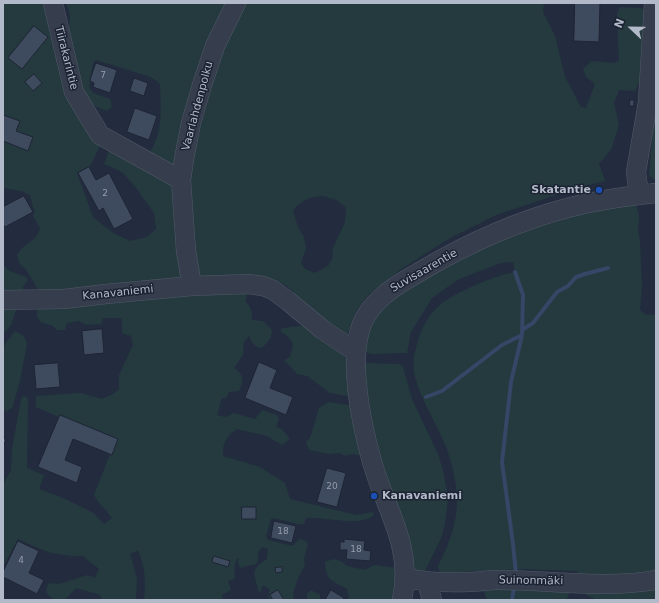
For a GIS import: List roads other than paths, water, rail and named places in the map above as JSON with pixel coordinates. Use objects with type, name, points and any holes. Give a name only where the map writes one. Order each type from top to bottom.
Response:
[{"type":"street","name":"Tiirakarintie","points":[[53,3],[74,92],[100,135],[181,180]]},
{"type":"street","name":"Vaarlahdenpolku","points":[[192,286],[186,251],[181,180],[191,123],[202,85],[216,46],[236,3]]},
{"type":"street","points":[[648,194],[636,172],[648,102],[654,3]]},
{"type":"street","name":"Suvisaarentie","points":[[402,600],[405,578],[404,558],[398,532],[374,470],[365,435],[355,369],[356,352],[362,324],[372,306],[389,291],[433,264],[499,230],[570,207],[592,202],[648,194]]},
{"type":"street","name":"Kanavaniemi","points":[[3,300],[64,299],[192,286],[248,284],[263,286],[273,290],[323,330],[356,352]]},
{"type":"street","name":"Suinonmäki","points":[[405,578],[430,591],[468,582],[495,580],[616,584],[656,580]]},
{"type":"waterway","points":[[522,330],[533,323],[557,292],[568,286],[576,277],[608,268]]},
{"type":"waterway","points":[[515,272],[523,295],[522,335],[511,382],[502,462],[516,574]]},
{"type":"waterway","points":[[426,397],[442,391],[502,345],[522,335]]},
{"type":"waterway","points":[[512,600],[514,587]]},
{"type":"place","name":"Skatantie","points":[[599,190]]},
{"type":"place","name":"Kanavaniemi","points":[[374,496]]}]
